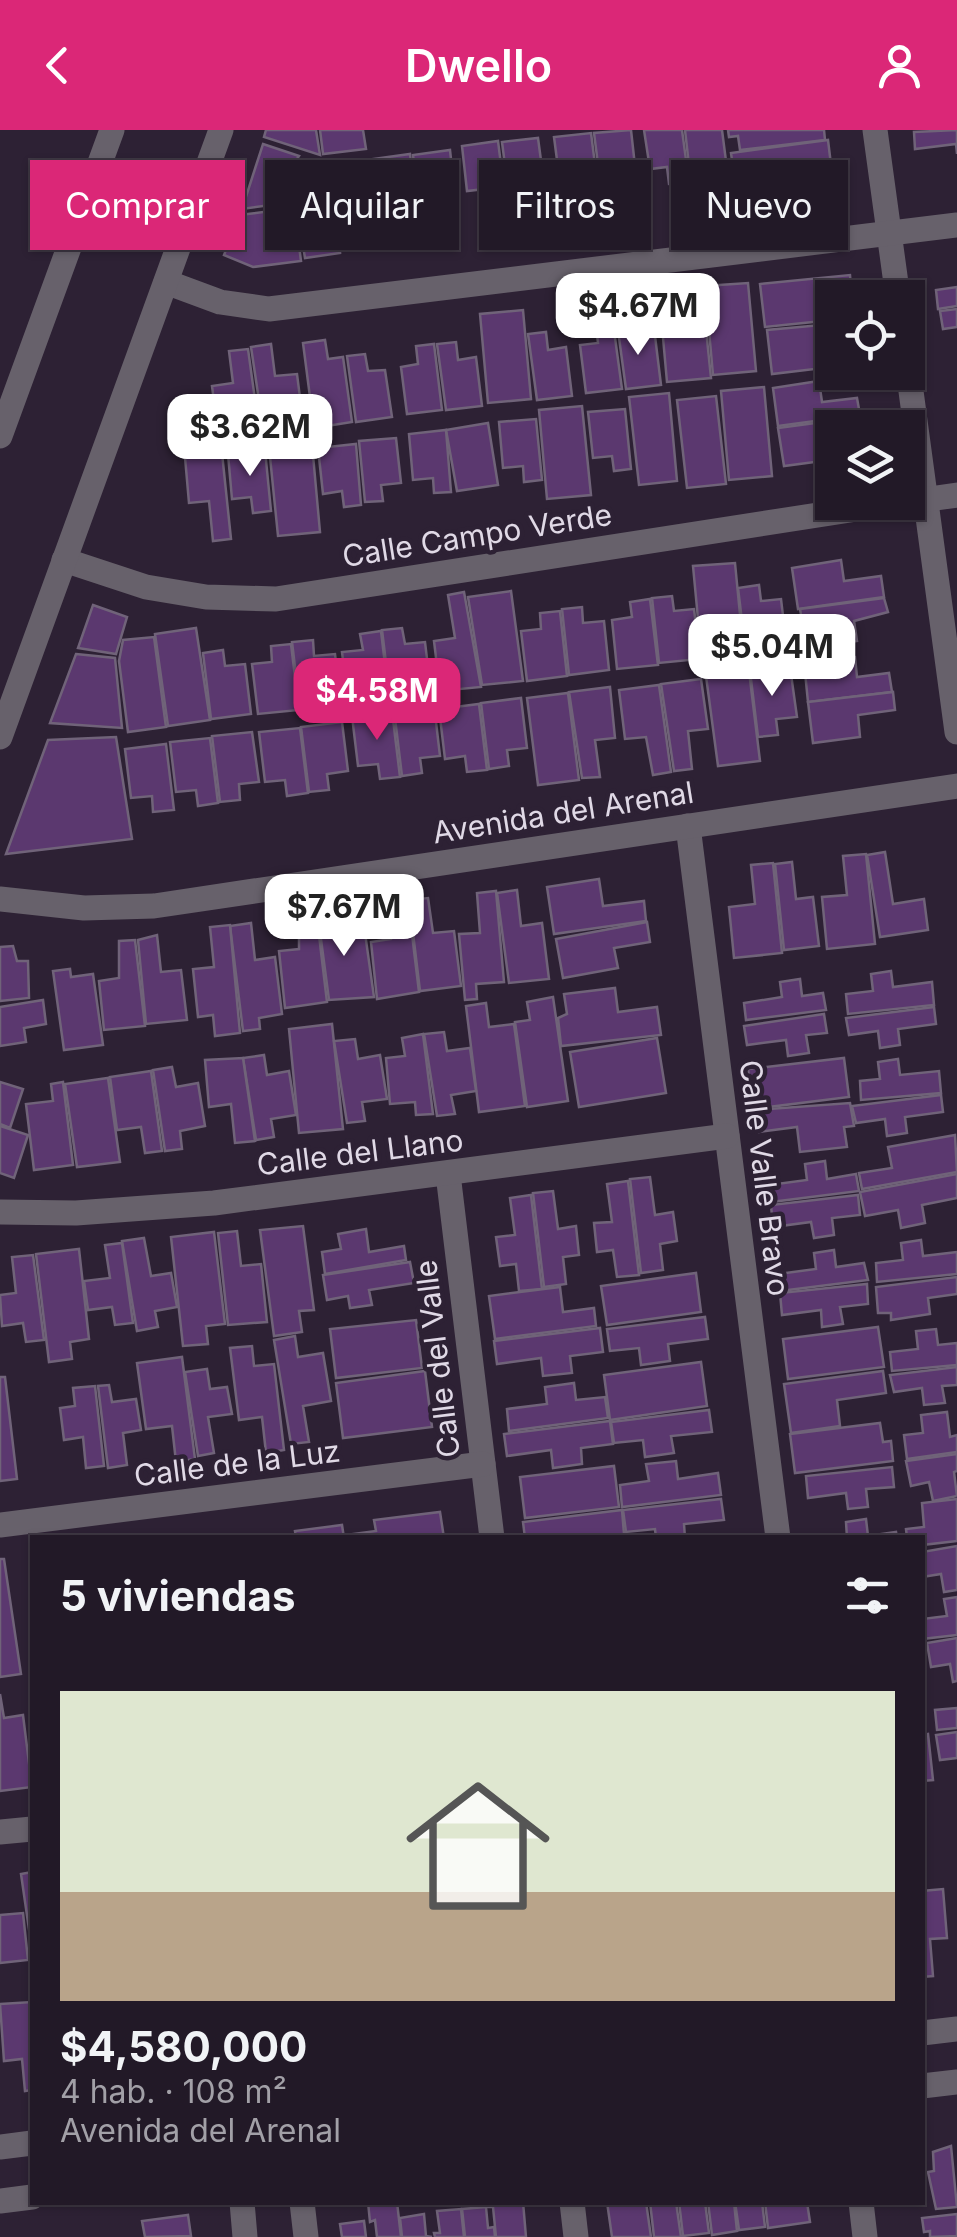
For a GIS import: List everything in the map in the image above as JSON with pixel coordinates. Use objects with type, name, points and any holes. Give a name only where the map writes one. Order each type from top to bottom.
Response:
[{"type":"street","points":[[0,436],[112,130]]},
{"type":"street","points":[[0,737],[221,130]]},
{"type":"street","points":[[874,130],[896,280]]},
{"type":"street","points":[[166,282],[220,302],[269,309],[957,224]]},
{"type":"street","name":"Calle Campo Verde","points":[[925,499],[957,495]]},
{"type":"street","name":"Calle Campo Verde","points":[[64,560],[146,587],[206,597],[276,599],[815,516]]},
{"type":"street","points":[[915,520],[957,732]]},
{"type":"street","name":"Avenida del Arenal","points":[[0,899],[84,908],[154,906],[957,786]]},
{"type":"street","name":"Calle Valle Bravo","points":[[688,826],[778,1535]]},
{"type":"street","name":"Calle del Llano","points":[[0,1212],[76,1213],[214,1203],[727,1136]]},
{"type":"street","name":"Calle del Valle","points":[[448,1174],[492,1535]]},
{"type":"street","name":"Calle de la Luz","points":[[0,1526],[483,1464]]},
{"type":"street","points":[[0,1832],[30,1828]]},
{"type":"street","points":[[925,2033],[957,2029]]},
{"type":"street","points":[[925,2086],[957,2082]]},
{"type":"street","points":[[0,2147],[30,2143]]},
{"type":"street","points":[[0,2201],[30,2197]]},
{"type":"street","points":[[242,2205],[245,2237]]},
{"type":"street","points":[[302,2205],[306,2237]]},
{"type":"street","points":[[572,2205],[576,2237]]},
{"type":"street","points":[[861,2205],[865,2237]]},
{"type":"building","points":[[266,130],[316,130],[320,155],[264,137]]},
{"type":"building","points":[[320,130],[363,130],[366,149],[323,154]]},
{"type":"building","points":[[631,130],[634,160],[597,160],[594,133]]},
{"type":"building","points":[[644,130],[682,130],[686,160],[671,160],[671,184],[667,167],[651,169]]},
{"type":"building","points":[[685,130],[722,130],[726,160],[688,160]]},
{"type":"building","points":[[728,130],[824,130],[825,140],[740,150],[738,136],[729,137]]},
{"type":"building","points":[[957,130],[957,154],[956,144],[915,149],[914,132]]},
{"type":"building","points":[[591,133],[594,160],[557,160],[554,137]]},
{"type":"building","points":[[538,138],[541,160],[504,160],[502,142]]},
{"type":"building","points":[[828,140],[830,160],[732,160],[731,153]]},
{"type":"building","points":[[498,141],[500,160],[479,160],[479,190],[467,191],[462,146]]},
{"type":"building","points":[[263,144],[299,156],[296,160],[265,160],[265,206],[245,209]]},
{"type":"building","points":[[450,150],[451,160],[414,160],[413,155]]},
{"type":"building","points":[[410,154],[411,160],[373,160]]},
{"type":"building","points":[[265,212],[265,250],[300,250],[301,261],[253,267],[224,255],[226,250],[245,250],[245,214]]},
{"type":"building","points":[[304,250],[340,250],[340,253],[305,258]]},
{"type":"building","points":[[850,275],[850,280],[815,280],[815,322],[765,327],[760,284]]},
{"type":"building","points":[[748,283],[756,371],[713,375],[705,286]]},
{"type":"building","points":[[957,287],[957,306],[938,309],[936,290]]},
{"type":"building","points":[[702,290],[711,378],[667,382],[659,293]]},
{"type":"building","points":[[957,309],[957,327],[943,329],[940,311]]},
{"type":"building","points":[[523,310],[531,399],[488,403],[480,314]]},
{"type":"building","points":[[635,321],[638,339],[655,336],[661,385],[626,389],[617,323]]},
{"type":"building","points":[[613,323],[622,389],[586,393],[580,345],[598,343],[596,325]]},
{"type":"building","points":[[815,326],[815,369],[772,374],[767,330]]},
{"type":"building","points":[[546,332],[548,350],[566,347],[572,396],[537,400],[528,334]]},
{"type":"building","points":[[325,340],[328,359],[343,357],[352,422],[314,428],[303,343]]},
{"type":"building","points":[[456,342],[458,360],[476,357],[482,406],[446,410],[437,344]]},
{"type":"building","points":[[271,344],[275,376],[297,374],[304,429],[264,434],[251,347]]},
{"type":"building","points":[[434,344],[442,410],[407,414],[401,367],[418,364],[416,346]]},
{"type":"building","points":[[248,349],[260,436],[219,440],[212,386],[233,383],[229,351]]},
{"type":"building","points":[[365,354],[368,371],[385,370],[392,417],[356,422],[347,356]]},
{"type":"building","points":[[815,382],[822,402],[857,398],[859,410],[815,410],[815,421],[778,426],[773,388]]},
{"type":"building","points":[[764,387],[772,476],[729,480],[721,391]]},
{"type":"building","points":[[669,393],[677,481],[639,485],[629,397]]},
{"type":"building","points":[[716,396],[726,484],[687,488],[677,400]]},
{"type":"building","points":[[582,406],[591,495],[547,499],[539,410]]},
{"type":"building","points":[[625,409],[631,469],[614,471],[612,456],[593,458],[588,412]]},
{"type":"building","points":[[536,419],[542,480],[524,482],[523,466],[503,468],[499,422]]},
{"type":"building","points":[[488,423],[498,485],[457,491],[446,430]]},
{"type":"building","points":[[815,423],[815,462],[784,466],[778,428]]},
{"type":"building","points":[[446,430],[451,492],[434,493],[433,478],[413,480],[409,434]]},
{"type":"building","points":[[396,438],[401,483],[381,485],[383,501],[365,502],[359,441]]},
{"type":"building","points":[[312,444],[320,532],[278,536],[269,447]]},
{"type":"building","points":[[356,444],[361,505],[344,507],[342,491],[323,494],[318,448]]},
{"type":"building","points":[[265,450],[271,511],[253,513],[251,497],[232,499],[228,454]]},
{"type":"building","points":[[222,453],[231,539],[213,541],[209,501],[189,503],[185,457]]},
{"type":"building","points":[[841,560],[844,581],[881,576],[884,597],[798,609],[792,568]]},
{"type":"building","points":[[735,563],[744,656],[702,661],[693,566]]},
{"type":"building","points":[[759,585],[761,601],[781,599],[787,649],[746,654],[738,588]]},
{"type":"building","points":[[511,591],[523,681],[482,685],[468,597]]},
{"type":"building","points":[[464,592],[481,687],[440,691],[434,641],[455,638],[448,595]]},
{"type":"building","points":[[672,596],[674,611],[694,609],[700,659],[659,663],[652,598]]},
{"type":"building","points":[[884,598],[888,612],[854,621],[857,641],[807,649],[800,609]]},
{"type":"building","points":[[650,599],[658,665],[617,669],[612,620],[632,617],[630,602]]},
{"type":"building","points":[[93,605],[127,617],[116,654],[78,648]]},
{"type":"building","points":[[582,607],[583,623],[604,621],[609,670],[569,675],[562,609]]},
{"type":"building","points":[[560,611],[567,676],[527,681],[521,631],[541,629],[540,613]]},
{"type":"building","points":[[196,628],[210,720],[168,726],[155,634]]},
{"type":"building","points":[[402,628],[405,644],[425,642],[431,692],[390,696],[382,630]]},
{"type":"building","points":[[381,631],[389,698],[348,702],[342,652],[363,650],[360,634]]},
{"type":"building","points":[[154,637],[166,727],[128,732],[119,661],[123,640]]},
{"type":"building","points":[[313,640],[314,656],[335,654],[341,704],[300,709],[292,642]]},
{"type":"building","points":[[291,644],[299,710],[258,714],[252,664],[272,662],[271,646]]},
{"type":"building","points":[[223,650],[225,666],[245,664],[251,714],[211,719],[203,653]]},
{"type":"building","points":[[76,654],[115,658],[122,728],[50,723]]},
{"type":"building","points":[[855,657],[857,677],[889,673],[892,692],[808,702],[804,662]]},
{"type":"building","points":[[790,667],[797,717],[776,719],[778,735],[758,737],[750,671]]},
{"type":"building","points":[[749,671],[760,761],[718,766],[706,676]]},
{"type":"building","points":[[701,679],[708,729],[688,731],[692,769],[674,771],[661,684]]},
{"type":"building","points":[[659,685],[671,772],[653,775],[646,737],[625,739],[619,690]]},
{"type":"building","points":[[610,687],[615,738],[595,740],[600,777],[582,778],[569,692]]},
{"type":"building","points":[[893,692],[895,710],[858,715],[860,737],[813,743],[808,702]]},
{"type":"building","points":[[568,693],[579,780],[538,785],[527,698]]},
{"type":"building","points":[[521,698],[527,748],[507,750],[509,766],[489,769],[481,703]]},
{"type":"building","points":[[479,704],[487,770],[467,772],[465,756],[445,759],[439,709]]},
{"type":"building","points":[[434,705],[440,756],[420,758],[422,773],[402,776],[394,710]]},
{"type":"building","points":[[392,711],[400,777],[380,779],[378,764],[358,766],[352,716]]},
{"type":"building","points":[[342,722],[348,771],[327,774],[329,790],[309,792],[301,727]]},
{"type":"building","points":[[300,728],[308,793],[287,796],[285,780],[265,782],[259,732]]},
{"type":"building","points":[[252,732],[259,782],[239,784],[240,800],[220,802],[212,736]]},
{"type":"building","points":[[116,737],[132,839],[6,854],[48,740]]},
{"type":"building","points":[[210,738],[218,803],[198,806],[196,790],[176,792],[170,742]]},
{"type":"building","points":[[166,744],[174,810],[153,812],[152,796],[131,798],[125,749]]},
{"type":"building","points":[[885,852],[893,904],[924,899],[928,930],[880,937],[867,855]]},
{"type":"building","points":[[866,854],[875,944],[827,949],[822,897],[847,895],[843,856]]},
{"type":"building","points":[[792,862],[796,899],[813,897],[819,946],[784,950],[775,864]]},
{"type":"building","points":[[773,863],[782,953],[734,958],[729,907],[755,904],[751,865]]},
{"type":"building","points":[[599,879],[603,906],[644,901],[646,921],[554,934],[547,887]]},
{"type":"building","points":[[517,890],[521,926],[542,923],[549,979],[509,983],[497,893]]},
{"type":"building","points":[[496,891],[504,982],[476,984],[477,999],[465,1000],[459,934],[480,933],[477,893]]},
{"type":"building","points":[[428,898],[433,933],[454,931],[461,986],[420,991],[409,900]]},
{"type":"building","points":[[408,901],[419,992],[377,999],[371,942],[391,939],[391,902]]},
{"type":"building","points":[[337,906],[341,936],[365,933],[374,997],[329,1000],[317,909]]},
{"type":"building","points":[[316,910],[327,1002],[285,1008],[279,951],[299,949],[299,912]]},
{"type":"building","points":[[647,922],[650,942],[614,948],[618,968],[563,978],[556,939]]},
{"type":"building","points":[[251,923],[255,960],[275,957],[282,1014],[259,1018],[260,1029],[243,1031],[230,926]]},
{"type":"building","points":[[230,925],[240,1033],[215,1036],[213,1015],[198,1017],[193,969],[214,967],[210,927]]},
{"type":"building","points":[[157,935],[161,972],[181,970],[187,1020],[146,1024],[138,940]]},
{"type":"building","points":[[135,940],[145,1026],[104,1030],[99,981],[119,978],[119,941]]},
{"type":"building","points":[[13,946],[17,961],[28,961],[29,998],[0,1001],[0,947]]},
{"type":"building","points":[[70,969],[71,977],[93,974],[103,1045],[64,1050],[53,971]]},
{"type":"building","points":[[891,971],[893,987],[932,982],[934,1005],[848,1014],[846,994],[873,991],[871,974]]},
{"type":"building","points":[[800,979],[802,996],[823,993],[826,1010],[746,1020],[744,1003],[782,997],[780,982]]},
{"type":"building","points":[[615,988],[618,1012],[657,1007],[661,1035],[561,1046],[558,1018],[567,1014],[564,994]]},
{"type":"building","points":[[553,997],[568,1101],[527,1107],[515,1022],[530,1020],[527,1002]]},
{"type":"building","points":[[43,1000],[46,1024],[24,1028],[26,1042],[0,1046],[0,1007]]},
{"type":"building","points":[[486,1003],[489,1027],[514,1024],[525,1106],[479,1112],[466,1006]]},
{"type":"building","points":[[934,1007],[936,1024],[898,1029],[900,1045],[880,1048],[878,1031],[849,1035],[846,1018]]},
{"type":"building","points":[[824,1014],[827,1033],[806,1035],[809,1053],[788,1056],[786,1040],[747,1045],[744,1026]]},
{"type":"building","points":[[332,1024],[343,1129],[299,1133],[289,1029]]},
{"type":"building","points":[[444,1032],[447,1051],[470,1048],[476,1091],[451,1095],[455,1114],[437,1116],[424,1034]]},
{"type":"building","points":[[423,1034],[433,1114],[416,1115],[415,1102],[390,1104],[386,1058],[405,1056],[402,1038]]},
{"type":"building","points":[[657,1038],[666,1093],[579,1107],[570,1052]]},
{"type":"building","points":[[355,1039],[358,1059],[380,1055],[387,1099],[362,1102],[365,1121],[347,1123],[334,1041]]},
{"type":"building","points":[[264,1055],[267,1075],[289,1071],[296,1115],[271,1119],[274,1137],[256,1140],[243,1058]]},
{"type":"building","points":[[243,1058],[255,1141],[235,1143],[231,1104],[209,1107],[205,1060]]},
{"type":"building","points":[[844,1058],[849,1097],[753,1109],[748,1069]]},
{"type":"building","points":[[898,1059],[900,1075],[939,1071],[941,1093],[861,1100],[860,1081],[880,1079],[878,1062]]},
{"type":"building","points":[[172,1067],[176,1087],[198,1083],[205,1126],[180,1131],[182,1149],[165,1151],[153,1070]]},
{"type":"building","points":[[151,1071],[162,1151],[145,1153],[141,1127],[117,1130],[110,1077]]},
{"type":"building","points":[[108,1078],[120,1162],[77,1167],[65,1084]]},
{"type":"building","points":[[0,1082],[23,1089],[10,1128],[0,1124]]},
{"type":"building","points":[[63,1082],[73,1165],[34,1170],[26,1104],[53,1101],[51,1084]]},
{"type":"building","points":[[941,1095],[943,1112],[905,1117],[907,1133],[887,1136],[885,1119],[856,1123],[852,1106]]},
{"type":"building","points":[[850,1103],[854,1126],[844,1127],[847,1147],[800,1152],[797,1127],[759,1132],[756,1110]]},
{"type":"building","points":[[0,1126],[28,1135],[14,1178],[0,1173]]},
{"type":"building","points":[[955,1135],[957,1172],[862,1189],[859,1173],[892,1168],[888,1147]]},
{"type":"building","points":[[825,1161],[827,1179],[856,1174],[859,1191],[771,1202],[769,1185],[807,1180],[805,1164]]},
{"type":"building","points":[[957,1174],[957,1198],[922,1205],[925,1223],[901,1228],[898,1210],[865,1216],[860,1192]]},
{"type":"building","points":[[650,1177],[655,1215],[673,1212],[677,1241],[660,1244],[663,1270],[641,1273],[630,1179]]},
{"type":"building","points":[[628,1181],[639,1275],[617,1277],[613,1250],[597,1252],[594,1223],[612,1222],[607,1184]]},
{"type":"building","points":[[553,1191],[558,1229],[576,1226],[579,1255],[563,1257],[566,1284],[544,1287],[533,1193]]},
{"type":"building","points":[[531,1195],[542,1289],[519,1291],[516,1264],[500,1266],[496,1237],[515,1235],[510,1198]]},
{"type":"building","points":[[858,1195],[860,1215],[832,1218],[834,1235],[814,1238],[811,1222],[773,1227],[771,1205]]},
{"type":"building","points":[[303,1226],[314,1310],[299,1311],[302,1332],[274,1336],[260,1230]]},
{"type":"building","points":[[366,1229],[369,1252],[404,1246],[406,1260],[325,1274],[322,1252],[341,1249],[338,1234]]},
{"type":"building","points":[[237,1231],[241,1266],[261,1264],[267,1322],[228,1325],[218,1233]]},
{"type":"building","points":[[214,1232],[225,1324],[206,1326],[208,1344],[183,1346],[171,1237]]},
{"type":"building","points":[[144,1238],[151,1276],[171,1273],[177,1307],[155,1311],[158,1327],[137,1331],[122,1241]]},
{"type":"building","points":[[921,1240],[923,1256],[957,1252],[957,1274],[877,1282],[876,1263],[903,1260],[901,1243]]},
{"type":"building","points":[[122,1243],[133,1323],[115,1325],[112,1307],[88,1310],[84,1281],[110,1278],[105,1245]]},
{"type":"building","points":[[79,1249],[89,1339],[70,1342],[72,1359],[49,1362],[36,1254]]},
{"type":"building","points":[[834,1250],[836,1267],[864,1263],[868,1280],[780,1291],[778,1274],[816,1269],[814,1253]]},
{"type":"building","points":[[33,1255],[44,1340],[26,1342],[23,1323],[2,1326],[0,1295],[16,1293],[12,1257]]},
{"type":"building","points":[[410,1262],[414,1283],[369,1290],[372,1305],[350,1308],[348,1296],[327,1300],[323,1275]]},
{"type":"building","points":[[696,1273],[701,1312],[607,1325],[601,1286]]},
{"type":"building","points":[[957,1277],[957,1294],[928,1298],[930,1314],[891,1320],[891,1313],[878,1313],[876,1287]]},
{"type":"building","points":[[867,1284],[868,1304],[840,1307],[843,1324],[822,1327],[821,1310],[782,1315],[780,1293]]},
{"type":"building","points":[[560,1287],[563,1312],[594,1308],[596,1326],[495,1339],[489,1296]]},
{"type":"building","points":[[705,1317],[708,1339],[668,1344],[670,1361],[641,1365],[639,1348],[610,1351],[607,1329]]},
{"type":"building","points":[[416,1320],[422,1368],[336,1378],[330,1329]]},
{"type":"building","points":[[878,1327],[884,1367],[788,1379],[783,1339]]},
{"type":"building","points":[[600,1328],[603,1352],[570,1356],[572,1373],[543,1376],[541,1358],[497,1364],[494,1341]]},
{"type":"building","points":[[936,1329],[938,1345],[957,1343],[957,1365],[892,1371],[890,1352],[918,1349],[916,1331]]},
{"type":"building","points":[[295,1336],[298,1357],[323,1353],[331,1401],[303,1406],[309,1442],[291,1444],[274,1340]]},
{"type":"building","points":[[252,1346],[254,1366],[274,1364],[284,1450],[266,1453],[262,1417],[239,1420],[230,1348]]},
{"type":"building","points":[[182,1357],[195,1459],[176,1462],[172,1426],[146,1429],[137,1363]]},
{"type":"building","points":[[701,1362],[707,1406],[610,1420],[604,1375]]},
{"type":"building","points":[[957,1367],[957,1385],[942,1386],[945,1403],[924,1405],[922,1388],[894,1392],[890,1375]]},
{"type":"building","points":[[207,1369],[210,1389],[227,1387],[232,1414],[208,1417],[214,1453],[198,1456],[185,1372]]},
{"type":"building","points":[[425,1371],[432,1427],[343,1438],[336,1383]]},
{"type":"building","points":[[883,1371],[886,1393],[837,1400],[840,1426],[791,1433],[784,1384]]},
{"type":"building","points":[[0,1377],[5,1377],[17,1479],[0,1481]]},
{"type":"building","points":[[574,1383],[576,1400],[605,1397],[608,1418],[509,1431],[507,1409],[547,1404],[545,1387]]},
{"type":"building","points":[[109,1385],[112,1402],[136,1399],[141,1430],[123,1433],[127,1465],[108,1468],[98,1386]]},
{"type":"building","points":[[95,1386],[104,1466],[86,1468],[83,1437],[64,1440],[60,1408],[75,1406],[73,1388]]},
{"type":"building","points":[[709,1410],[712,1432],[671,1436],[674,1453],[645,1457],[643,1440],[614,1443],[611,1422]]},
{"type":"building","points":[[947,1412],[950,1437],[957,1435],[957,1452],[907,1459],[904,1435],[923,1433],[921,1415]]},
{"type":"building","points":[[610,1421],[613,1444],[581,1448],[582,1464],[553,1468],[551,1450],[507,1456],[504,1434]]},
{"type":"building","points":[[880,1423],[883,1442],[891,1441],[893,1461],[795,1473],[790,1434]]},
{"type":"building","points":[[957,1454],[957,1496],[933,1501],[929,1482],[911,1486],[906,1461]]},
{"type":"building","points":[[676,1461],[678,1479],[718,1473],[721,1495],[622,1507],[620,1485],[649,1481],[646,1464]]},
{"type":"building","points":[[614,1466],[619,1507],[525,1518],[520,1477]]},
{"type":"building","points":[[892,1467],[894,1487],[866,1489],[868,1507],[848,1509],[846,1493],[808,1498],[806,1476]]},
{"type":"building","points":[[721,1499],[724,1520],[684,1524],[685,1535],[656,1535],[655,1529],[626,1532],[623,1510]]},
{"type":"building","points":[[957,1499],[957,1541],[925,1545],[925,1535],[907,1535],[906,1529],[924,1527],[922,1503]]},
{"type":"building","points":[[622,1510],[624,1534],[525,1535],[523,1522]]},
{"type":"building","points":[[440,1512],[444,1535],[353,1535],[376,1531],[374,1520]]},
{"type":"building","points":[[866,1519],[868,1535],[847,1535],[846,1522]]},
{"type":"building","points":[[342,1525],[344,1535],[296,1535],[295,1531]]},
{"type":"building","points":[[957,1546],[957,1590],[944,1592],[941,1574],[925,1577],[925,1551]]},
{"type":"building","points":[[0,1559],[4,1559],[21,1674],[0,1677]]},
{"type":"building","points":[[957,1597],[957,1635],[925,1639],[925,1619],[947,1616],[944,1599]]},
{"type":"building","points":[[957,1638],[957,1681],[953,1682],[950,1664],[931,1667],[927,1643]]},
{"type":"building","points":[[0,1694],[4,1718],[23,1715],[30,1787],[0,1791]]},
{"type":"building","points":[[957,1708],[957,1728],[937,1730],[935,1710]]},
{"type":"building","points":[[957,1732],[957,1758],[940,1760],[936,1735]]},
{"type":"building","points":[[928,1734],[933,1780],[925,1781]]},
{"type":"building","points":[[30,1872],[30,1936],[21,1874]]},
{"type":"building","points":[[943,1889],[947,1938],[930,1939],[933,1976],[925,1977],[925,1891]]},
{"type":"building","points":[[23,1913],[28,1960],[0,1963],[0,1915]]},
{"type":"building","points":[[30,2002],[30,2090],[25,2091],[22,2059],[4,2061],[0,2004]]},
{"type":"building","points":[[951,2146],[957,2207],[936,2209],[928,2172],[934,2171],[933,2152]]},
{"type":"building","points":[[368,2205],[397,2205],[401,2237],[377,2237],[375,2220],[370,2222]]},
{"type":"building","points":[[523,2205],[526,2237],[496,2237],[493,2207],[486,2207]]},
{"type":"building","points":[[607,2205],[646,2205],[651,2237],[612,2237]]},
{"type":"building","points":[[650,2205],[676,2205],[681,2237],[654,2237]]},
{"type":"building","points":[[679,2205],[705,2205],[709,2233],[683,2236]]},
{"type":"building","points":[[708,2205],[734,2205],[737,2231],[712,2235]]},
{"type":"building","points":[[735,2205],[762,2205],[765,2227],[739,2230]]},
{"type":"building","points":[[765,2205],[807,2205],[810,2222],[768,2228]]},
{"type":"building","points":[[486,2207],[488,2228],[494,2227],[495,2237],[465,2237],[462,2209]]},
{"type":"building","points":[[461,2209],[464,2237],[435,2237],[434,2233],[440,2233],[437,2211]]},
{"type":"building","points":[[424,2214],[426,2236],[432,2237],[402,2237],[400,2218]]},
{"type":"building","points":[[957,2214],[957,2236],[930,2237],[930,2231],[924,2232],[922,2218]]},
{"type":"building","points":[[188,2215],[191,2236],[145,2237],[142,2221]]},
{"type":"building","points":[[364,2221],[366,2237],[342,2237],[340,2224]]}]
